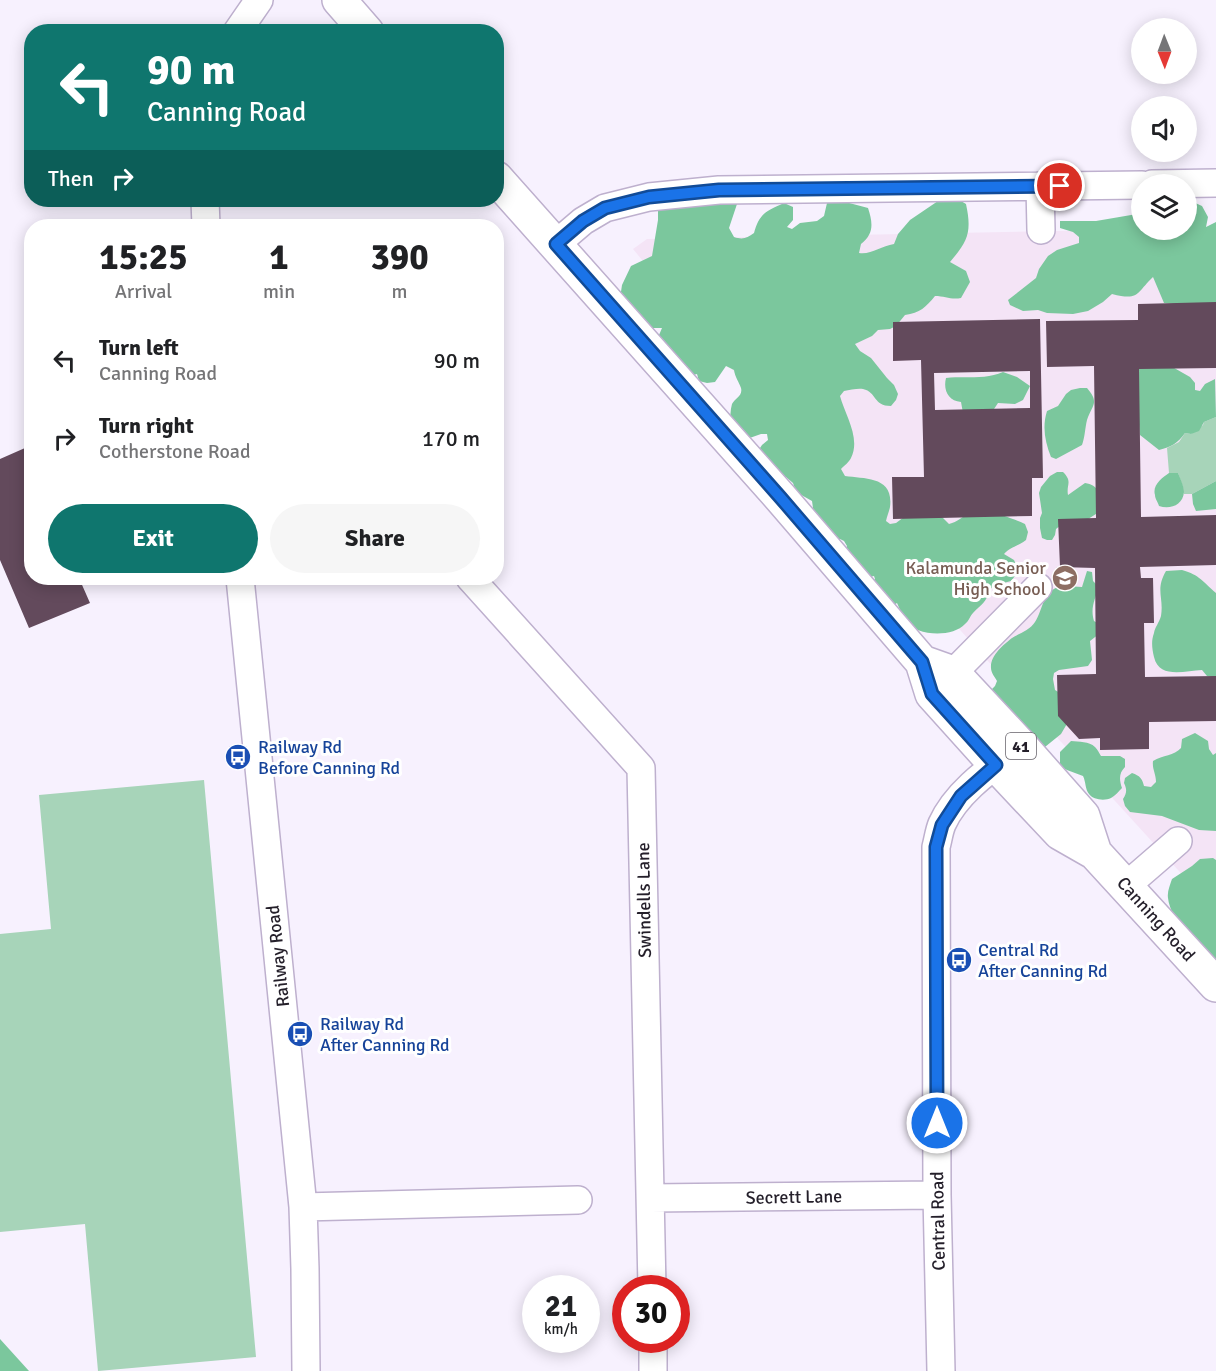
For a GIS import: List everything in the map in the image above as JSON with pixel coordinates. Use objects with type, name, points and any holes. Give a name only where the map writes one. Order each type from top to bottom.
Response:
[{"type":"main road","points":[[339,0],[360,24]]},
{"type":"main road","name":"Canning Road","points":[[504,187],[780,497],[922,662],[932,694],[1060,833],[1095,853],[1216,985]]},
{"type":"main road","name":"Canning Road","points":[[922,662],[953,673],[1022,747],[1083,816],[1095,853]]},
{"type":"street","points":[[242,24],[259,0]]},
{"type":"street","points":[[1197,183],[1216,183]]},
{"type":"street","points":[[556,244],[583,221],[605,208],[649,197],[719,190],[1131,185]]},
{"type":"street","points":[[1040,186],[1041,230]]},
{"type":"street","name":"Railway Road","points":[[241,585],[303,1207],[306,1371]]},
{"type":"street","name":"Swindells Lane","points":[[476,585],[641,768],[652,1275]]},
{"type":"street","points":[[953,673],[1038,587]]},
{"type":"street","name":"Central Road","points":[[941,1371],[936,847],[942,825],[961,796],[996,765],[1022,747]]},
{"type":"street","points":[[1126,886],[1178,841]]},
{"type":"street","name":"Secrett Lane","points":[[651,1198],[938,1195]]},
{"type":"street","points":[[303,1207],[578,1200]]},
{"type":"street","points":[[653,1353],[653,1371]]},
{"type":"shaded area","name":"Kalamunda Senior High School","points":[[1197,228],[1216,228],[1216,926],[1210,905],[796,447],[633,249],[647,239],[1131,230],[1131,240],[1197,240]]},
{"type":"green space","points":[[737,195],[737,204],[729,228],[734,237],[740,238],[754,233],[758,221],[764,214],[784,203],[793,207],[793,220],[787,227],[792,229],[800,223],[817,221],[824,216],[827,203],[838,200],[868,208],[871,228],[861,244],[859,253],[872,252],[894,244],[898,234],[910,220],[938,201],[954,197],[966,204],[969,222],[967,236],[950,262],[966,271],[970,282],[961,298],[935,296],[922,309],[905,315],[896,326],[878,330],[872,336],[855,344],[860,351],[871,358],[894,385],[898,394],[896,400],[891,406],[881,404],[871,393],[861,389],[844,391],[840,396],[854,443],[851,458],[841,469],[845,476],[869,479],[883,484],[890,497],[886,521],[890,524],[896,523],[908,514],[941,516],[949,524],[970,514],[992,512],[1025,524],[1028,532],[1026,540],[1004,554],[1014,560],[1019,571],[1011,581],[996,585],[989,590],[985,601],[959,629],[943,633],[917,630],[905,621],[897,603],[886,610],[865,587],[875,579],[874,576],[857,580],[836,572],[847,546],[844,541],[840,539],[825,548],[806,519],[813,508],[812,501],[796,492],[793,483],[786,477],[779,477],[752,460],[768,440],[767,434],[744,440],[729,423],[732,404],[741,391],[734,370],[726,366],[715,382],[699,381],[697,374],[680,379],[654,347],[662,328],[638,328],[619,305],[622,285],[631,266],[652,256],[658,206]]},
{"type":"green space","points":[[1197,204],[1202,206],[1208,217],[1206,227],[1216,222],[1216,308],[1164,303],[1153,277],[1133,296],[1112,294],[1088,311],[1073,314],[1047,313],[1038,310],[1023,311],[1010,305],[1008,300],[1036,278],[1048,256],[1057,250],[1079,243],[1079,237],[1073,232],[1060,228],[1060,221],[1096,221],[1131,215],[1131,240],[1197,240]]},
{"type":"green space","points":[[1133,364],[1169,365],[1190,377],[1195,383],[1195,390],[1200,391],[1205,384],[1215,379],[1216,417],[1204,422],[1199,431],[1191,434],[1185,433],[1174,444],[1159,450],[1140,435]]},
{"type":"green space","points":[[1003,372],[1017,377],[1030,386],[1023,400],[1015,404],[998,403],[992,412],[963,413],[961,402],[953,400],[946,391],[946,378],[982,377]]},
{"type":"green space","points":[[1087,388],[1094,401],[1082,445],[1056,459],[1051,457],[1046,440],[1044,429],[1047,411],[1058,406],[1071,390]]},
{"type":"green space","points":[[1216,417],[1216,481],[1192,494],[1184,494],[1178,473],[1169,473],[1167,448],[1179,442],[1185,433],[1191,434],[1204,422]]},
{"type":"green space","points":[[1063,472],[1068,478],[1068,495],[1085,483],[1097,489],[1099,491],[1099,512],[1082,523],[1061,525],[1056,529],[1052,540],[1047,540],[1042,538],[1040,528],[1042,513],[1039,493],[1050,476]]},
{"type":"green space","points":[[1169,473],[1178,473],[1184,492],[1179,503],[1171,507],[1163,507],[1159,506],[1154,491],[1158,482]]},
{"type":"green space","points":[[1216,481],[1216,509],[1196,511],[1192,494]]},
{"type":"green space","points":[[1182,570],[1197,577],[1216,593],[1216,678],[1207,676],[1202,670],[1167,671],[1157,664],[1154,657],[1152,639],[1161,616],[1161,583],[1166,571]]},
{"type":"green space","points":[[1087,571],[1092,572],[1093,581],[1099,587],[1093,604],[1093,612],[1094,621],[1099,624],[1099,634],[1090,641],[1092,660],[1088,666],[1059,670],[1054,673],[1055,690],[1060,693],[1068,722],[1061,734],[1040,751],[990,691],[997,681],[991,664],[995,655],[1005,644],[1033,625],[1049,593],[1061,586],[1082,587]]},
{"type":"green space","points":[[1195,733],[1208,741],[1213,755],[1216,753],[1216,831],[1199,830],[1162,816],[1130,812],[1123,799],[1126,791],[1125,778],[1132,773],[1140,778],[1144,786],[1151,787],[1156,782],[1153,761],[1178,751],[1181,748],[1182,739]]},
{"type":"green space","points":[[1071,741],[1093,745],[1101,756],[1120,756],[1125,759],[1125,767],[1120,776],[1122,788],[1114,796],[1106,799],[1093,798],[1088,792],[1083,776],[1060,766],[1060,752]]},
{"type":"green space","points":[[204,780],[256,1357],[98,1371],[85,1224],[0,1232],[0,934],[51,929],[39,795]]},
{"type":"green space","points":[[1213,858],[1216,860],[1216,975],[1180,927],[1170,907],[1168,896],[1172,879],[1200,859]]},
{"type":"green space","points":[[0,1339],[29,1371],[0,1371]]},
{"type":"building","points":[[1216,302],[1216,368],[1139,369],[1141,517],[1216,515],[1216,565],[1140,567],[1141,578],[1153,578],[1154,623],[1144,623],[1145,677],[1216,676],[1216,721],[1149,722],[1149,749],[1100,750],[1100,738],[1079,739],[1058,716],[1057,675],[1096,674],[1095,568],[1060,567],[1058,519],[1096,518],[1094,366],[1047,367],[1046,321],[1138,320],[1138,304]]},
{"type":"building","points":[[1040,319],[1043,478],[1032,478],[1032,516],[893,519],[892,477],[924,477],[921,360],[893,361],[893,322]],"holes":[[[1030,371],[1030,408],[935,410],[934,373]]]},
{"type":"building","points":[[24,448],[24,585],[82,585],[90,603],[29,628],[0,560],[0,459]]},
{"type":"place","name":"Kalamunda Senior High School","points":[[1065,578]]},
{"type":"place","name":"Railway Rd Before Canning Rd","points":[[238,757]]},
{"type":"place","name":"Central Rd After Canning Rd","points":[[959,960]]},
{"type":"place","name":"Railway Rd After Canning Rd","points":[[300,1034]]},
{"type":"route","points":[[937,1123],[936,847],[942,825],[949,812],[961,796],[996,765],[932,694],[922,662],[780,497],[556,244],[583,221],[605,208],[649,197],[719,190],[1060,186]]}]
